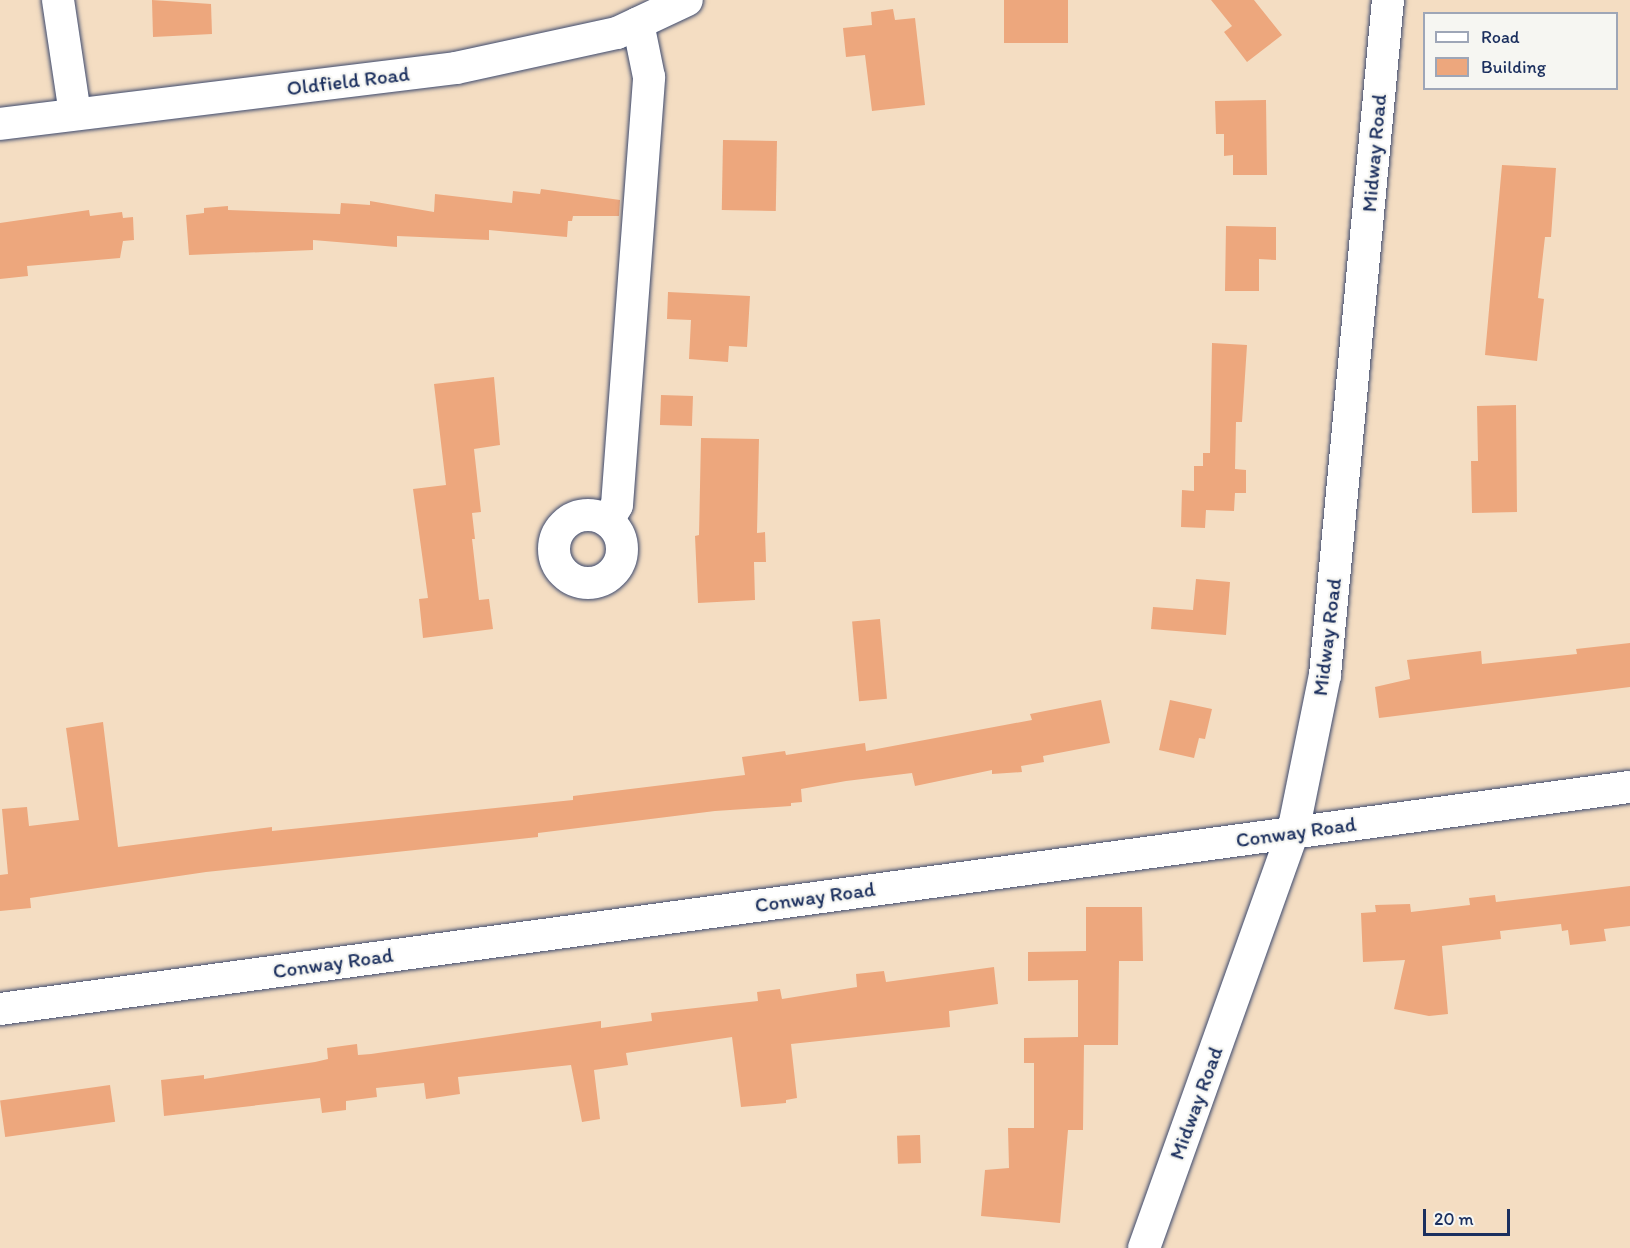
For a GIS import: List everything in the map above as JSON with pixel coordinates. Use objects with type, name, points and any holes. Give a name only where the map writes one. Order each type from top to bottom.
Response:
[{"type":"street","points":[[58,0],[75,114]]},
{"type":"street","name":"Oldfield Road","points":[[0,124],[456,68],[617,33],[687,0]]},
{"type":"street","name":"Midway Road","points":[[1144,1248],[1293,832],[1325,675],[1388,0]]},
{"type":"street","points":[[608,521],[617,505],[649,77],[638,23]]},
{"type":"street","name":"Conway Road","points":[[0,1008],[1630,787]]},
{"type":"building","points":[[152,0],[211,4],[212,34],[153,37]]},
{"type":"building","points":[[1004,0],[1068,0],[1068,43],[1004,43]]},
{"type":"building","points":[[1211,0],[1254,0],[1282,35],[1247,62],[1224,32],[1232,26]]},
{"type":"building","points":[[893,9],[895,20],[915,18],[925,105],[872,111],[865,55],[846,57],[843,28],[872,25],[871,12]]},
{"type":"building","points":[[1266,100],[1267,175],[1233,175],[1233,155],[1224,156],[1224,134],[1216,134],[1215,101]]},
{"type":"building","points":[[723,140],[777,141],[776,211],[722,210]]},
{"type":"building","points":[[1502,165],[1556,168],[1551,237],[1545,237],[1538,298],[1544,299],[1537,361],[1485,355]]},
{"type":"building","points":[[541,189],[620,200],[619,216],[573,216],[572,221],[568,221],[567,237],[489,230],[489,240],[397,236],[397,247],[313,240],[313,250],[189,255],[186,215],[204,213],[204,208],[228,206],[228,210],[340,214],[341,203],[370,205],[370,201],[434,212],[435,194],[512,203],[513,191],[540,194]]},
{"type":"building","points":[[89,210],[90,216],[122,212],[123,218],[133,217],[134,240],[123,241],[120,258],[27,266],[28,276],[0,279],[0,223]]},
{"type":"building","points":[[1226,226],[1276,227],[1276,260],[1259,259],[1259,291],[1225,291]]},
{"type":"building","points":[[668,292],[750,296],[747,347],[729,346],[728,362],[689,359],[691,320],[667,319]]},
{"type":"building","points":[[1212,343],[1247,345],[1242,422],[1236,422],[1235,469],[1246,470],[1246,493],[1235,493],[1234,511],[1206,510],[1205,528],[1181,527],[1182,490],[1194,491],[1194,466],[1203,466],[1203,453],[1210,453]]},
{"type":"building","points":[[494,377],[500,445],[474,449],[481,512],[472,513],[475,539],[472,539],[479,600],[489,599],[493,629],[423,638],[419,599],[428,598],[413,489],[446,485],[434,384]]},
{"type":"building","points":[[661,395],[693,396],[692,426],[660,425]]},
{"type":"building","points":[[1516,405],[1517,512],[1472,513],[1471,461],[1478,461],[1477,406]]},
{"type":"building","points":[[701,438],[759,439],[757,533],[765,532],[766,562],[754,562],[755,600],[698,603],[695,536],[699,535]]},
{"type":"building","points":[[1196,579],[1230,582],[1226,635],[1151,629],[1153,607],[1193,610]]},
{"type":"building","points":[[880,619],[887,699],[859,701],[852,621]]},
{"type":"building","points":[[1630,643],[1630,687],[1379,718],[1375,687],[1410,679],[1407,660],[1481,651],[1482,664],[1577,654],[1576,649]]},
{"type":"building","points":[[1101,700],[1110,743],[1043,756],[1044,762],[1021,766],[1022,772],[992,774],[992,770],[915,786],[912,773],[846,781],[801,789],[802,802],[791,803],[791,806],[715,811],[538,833],[538,837],[206,872],[30,898],[31,908],[0,911],[0,875],[8,874],[2,809],[27,807],[29,826],[79,820],[66,728],[103,722],[118,847],[272,827],[272,831],[573,800],[573,796],[745,775],[742,757],[785,751],[786,755],[865,743],[866,751],[1032,720],[1030,714]]},
{"type":"building","points":[[1170,700],[1212,709],[1205,739],[1199,738],[1194,758],[1159,750]]},
{"type":"building","points":[[1630,886],[1630,926],[1604,929],[1606,941],[1570,945],[1568,930],[1562,931],[1561,924],[1500,931],[1501,939],[1442,946],[1448,1014],[1429,1016],[1394,1009],[1405,960],[1363,962],[1361,913],[1376,912],[1375,905],[1410,904],[1411,912],[1470,905],[1469,898],[1495,895],[1496,902]]},
{"type":"building","points":[[1086,907],[1142,907],[1143,961],[1119,961],[1118,1045],[1084,1045],[1083,1130],[1068,1130],[1060,1223],[981,1216],[985,1170],[1009,1168],[1008,1128],[1034,1128],[1034,1063],[1024,1063],[1024,1038],[1078,1037],[1078,980],[1028,981],[1028,952],[1086,951]]},
{"type":"building","points":[[994,967],[998,1004],[949,1011],[950,1027],[791,1044],[797,1098],[786,1100],[786,1103],[741,1107],[732,1037],[626,1053],[628,1065],[594,1070],[600,1119],[582,1122],[571,1065],[458,1077],[460,1094],[426,1099],[424,1083],[376,1088],[377,1097],[346,1101],[346,1110],[322,1113],[320,1098],[164,1116],[161,1080],[204,1075],[204,1079],[315,1062],[328,1059],[327,1048],[357,1044],[358,1055],[601,1021],[601,1028],[652,1021],[651,1013],[758,1001],[757,992],[780,989],[782,999],[857,987],[856,974],[884,971],[886,982]]},
{"type":"building","points":[[110,1085],[115,1122],[5,1137],[0,1100]]},
{"type":"building","points":[[920,1135],[921,1163],[898,1164],[897,1136]]}]
